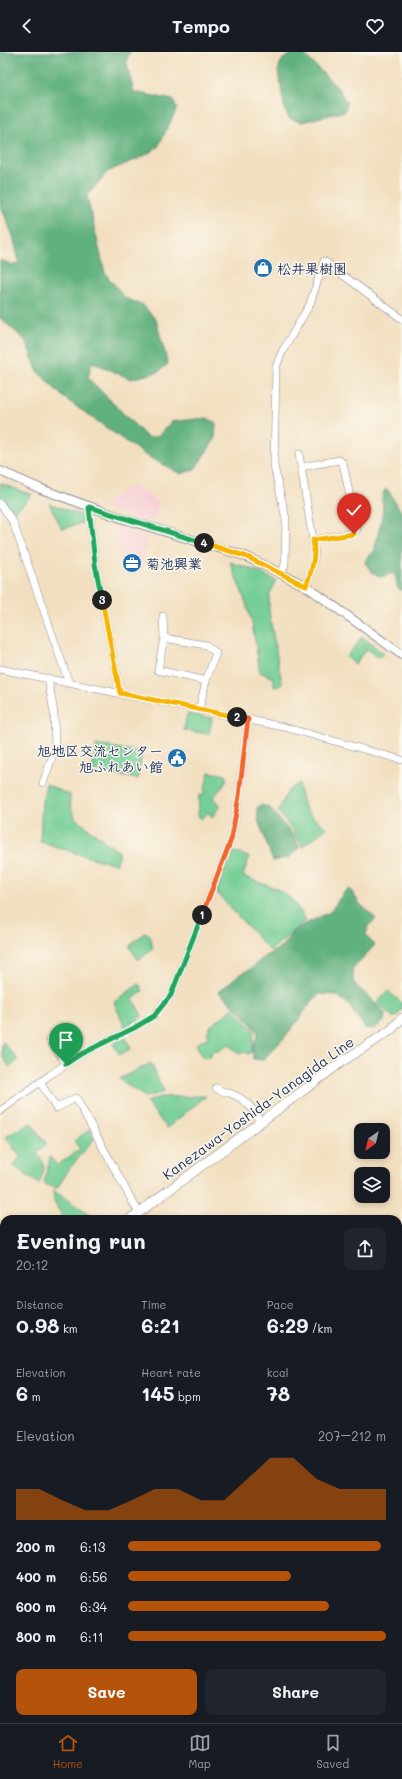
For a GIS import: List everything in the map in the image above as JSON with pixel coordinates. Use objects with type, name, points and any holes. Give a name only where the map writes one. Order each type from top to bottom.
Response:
[{"type":"main road","name":"Kanezawa-Yoshida-Yanagida Line","points":[[135,1215],[343,1061],[391,1030],[402,1018]]},
{"type":"street","points":[[282,574],[285,564],[286,519],[274,466],[276,367],[282,352],[310,304],[324,262],[402,319]]},
{"type":"street","points":[[299,454],[315,553],[312,569],[306,586]]},
{"type":"street","points":[[301,467],[340,460],[343,463],[357,530],[354,534],[313,540]]},
{"type":"street","points":[[0,471],[89,507],[245,556],[306,586],[402,655]]},
{"type":"street","points":[[0,503],[13,522],[69,683]]},
{"type":"street","points":[[89,507],[95,564],[120,693]]},
{"type":"street","points":[[163,616],[164,638],[158,670],[206,681]]},
{"type":"street","points":[[164,638],[206,645],[216,653],[206,681],[199,710]]},
{"type":"street","points":[[0,669],[284,727],[402,760]]},
{"type":"street","points":[[43,782],[55,749],[54,713],[48,678]]},
{"type":"street","points":[[0,1112],[81,1054],[134,1028],[154,1016],[171,995],[231,840],[239,796],[248,719]]},
{"type":"street","points":[[50,1040],[66,1064]]},
{"type":"street","points":[[40,1082],[56,1108],[76,1098],[124,1188],[139,1212]]},
{"type":"street","points":[[216,1088],[224,1093],[230,1093],[243,1100],[252,1108],[261,1122]]},
{"type":"shaded area","points":[[130,486],[136,487],[160,503],[152,523],[104,508],[108,501]]},
{"type":"shaded area","points":[[115,527],[149,537],[139,573],[124,572]]},
{"type":"green space","points":[[0,52],[130,52],[126,61],[134,92],[173,100],[177,108],[158,147],[144,156],[107,172],[87,196],[105,273],[125,298],[143,305],[156,320],[168,364],[158,372],[131,379],[92,362],[88,378],[148,438],[158,436],[171,422],[207,418],[216,423],[215,439],[195,469],[181,474],[145,455],[63,397],[38,372],[25,340],[0,318],[0,260],[14,265],[19,262],[13,236],[0,204]]},
{"type":"green space","points":[[295,52],[303,53],[338,88],[347,104],[345,111],[302,122],[290,119],[285,111],[278,71],[283,59]]},
{"type":"green space","points":[[0,483],[32,495],[14,512],[0,496]]},
{"type":"green space","points":[[387,489],[402,513],[402,591],[397,587],[396,578],[393,573],[381,577],[372,572],[365,563],[367,557],[374,552],[383,512],[382,498],[384,491]]},
{"type":"green space","points":[[49,503],[84,517],[85,522],[62,529]]},
{"type":"green space","points":[[230,562],[257,571],[276,581],[269,596],[269,612],[282,683],[280,686],[274,687],[274,678],[260,672],[252,623],[245,600]]},
{"type":"green space","points":[[362,637],[383,653],[379,658],[366,649],[355,664],[346,657]]},
{"type":"green space","points":[[187,714],[212,718],[209,734],[184,730]]},
{"type":"green space","points":[[96,745],[142,752],[138,779],[92,771]]},
{"type":"green space","points":[[209,772],[226,775],[226,782],[213,798],[221,806],[212,817],[208,812],[202,819],[198,816],[199,795],[203,796]]},
{"type":"green space","points":[[299,783],[301,798],[306,809],[314,818],[327,828],[302,847],[299,840],[278,811],[288,791]]},
{"type":"green space","points":[[46,784],[70,795],[70,804],[75,818],[119,852],[119,857],[116,864],[84,856],[40,841],[42,802]]},
{"type":"green space","points":[[260,805],[269,807],[296,839],[299,848],[290,857],[273,861],[258,820],[257,808]]},
{"type":"green space","points":[[232,851],[249,857],[243,876],[284,893],[299,909],[306,920],[270,951],[216,892]]},
{"type":"green space","points":[[350,889],[360,904],[376,919],[368,926],[366,936],[375,945],[352,969],[354,983],[385,1013],[384,1021],[374,1029],[365,1028],[348,1004],[337,995],[320,994],[310,1003],[301,1017],[283,1039],[263,1060],[253,1059],[253,1048],[258,1033],[242,1013],[219,992],[237,976],[252,968],[265,956],[280,948],[292,933],[303,925],[330,912],[345,891]]},
{"type":"green space","points":[[145,932],[150,935],[153,949],[138,960],[129,946]]},
{"type":"green space","points":[[139,984],[143,991],[133,999],[142,1016],[136,1022],[125,1027],[114,1002]]},
{"type":"green space","points":[[388,991],[402,1003],[402,1010],[394,1018],[377,1003]]},
{"type":"green space","points":[[234,1008],[254,1031],[252,1052],[248,1054],[244,1052],[239,1054],[229,1045],[218,1051],[211,1052],[211,1057],[203,1058],[196,1044],[207,1038],[209,1027]]},
{"type":"green space","points":[[125,1037],[131,1048],[120,1055],[113,1044]]},
{"type":"green space","points":[[3,1042],[18,1060],[10,1067],[3,1055]]},
{"type":"green space","points":[[151,1063],[164,1092],[145,1097],[119,1079]]},
{"type":"green space","points":[[206,1096],[167,1128],[146,1102],[160,1097]]},
{"type":"green space","points":[[31,1123],[47,1144],[37,1154],[44,1165],[39,1184],[14,1166],[20,1156],[5,1137]]},
{"type":"green space","points":[[90,1129],[94,1139],[70,1168],[57,1188],[44,1184],[50,1157],[58,1165],[80,1149],[74,1141]]},
{"type":"green space","points":[[53,1190],[90,1215],[62,1215],[54,1202]]},
{"type":"place","name":"松井果樹園","points":[[263,268]]},
{"type":"place","name":"菊池興業","points":[[132,563]]},
{"type":"place","name":"旭地区交流センター 旭ふれあい館","points":[[177,758]]},
{"type":"route","points":[[66,1064],[81,1054],[134,1028],[154,1016],[171,995],[231,840],[237,812],[248,719],[120,693],[95,564],[89,507],[245,556],[306,586],[312,569],[315,553],[313,540],[354,534]]}]
